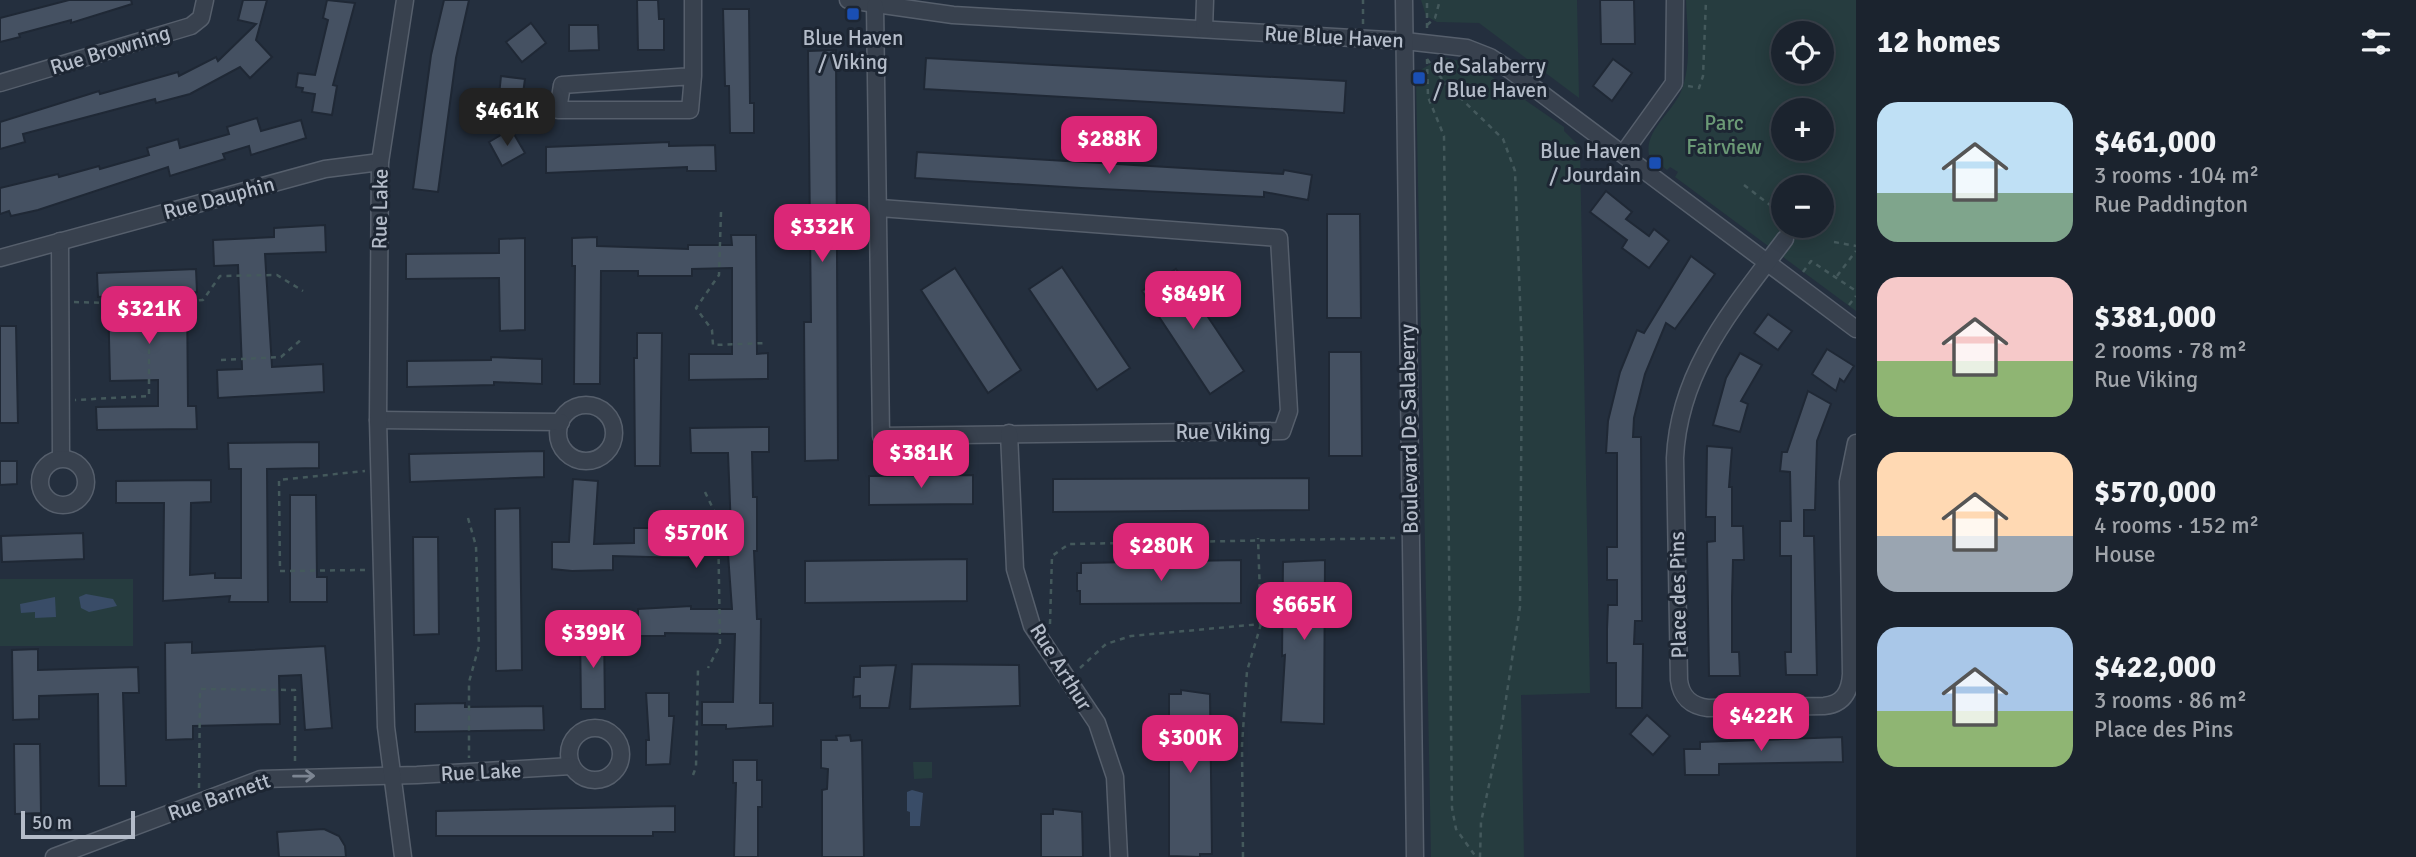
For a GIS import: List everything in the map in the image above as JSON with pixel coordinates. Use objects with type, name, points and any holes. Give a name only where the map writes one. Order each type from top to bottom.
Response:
[{"type":"street","name":"Rue Browning","points":[[0,83],[191,26],[201,18],[205,0]]},
{"type":"street","name":"Rue Lake","points":[[403,857],[386,727],[378,420],[380,162],[405,0]]},
{"type":"street","points":[[693,0],[694,76],[690,110],[558,110],[562,85],[694,76]]},
{"type":"street","name":"Rue Blue Haven","points":[[848,0],[875,6],[953,15],[1405,41],[1460,47],[1490,57],[1856,329]]},
{"type":"street","points":[[1204,29],[1205,0]]},
{"type":"street","name":"Boulevard De Salaberry","points":[[1404,0],[1415,857]]},
{"type":"street","points":[[1623,154],[1674,83],[1675,0]]},
{"type":"street","name":"Rue Viking","points":[[875,6],[880,208],[881,436],[1282,431],[1289,411],[1279,238],[880,208]]},
{"type":"street","name":"Rue Dauphin","points":[[0,258],[325,169],[380,162]]},
{"type":"street","points":[[1767,263],[1785,239]]},
{"type":"street","points":[[60,241],[61,458]]},
{"type":"street","name":"Place des Pins","points":[[1767,263],[1701,356],[1691,377],[1678,424],[1675,470],[1679,680],[1684,696],[1692,704],[1708,708],[1830,705],[1839,702],[1848,691],[1851,674],[1848,482],[1856,443]]},
{"type":"street","points":[[378,420],[561,422]]},
{"type":"street","name":"Rue Arthur","points":[[1009,433],[1015,569],[1032,626],[1097,723],[1115,777],[1119,857]]},
{"type":"street","name":"Rue Lake","points":[[392,775],[571,766]]},
{"type":"street","name":"Rue Barnett","points":[[54,857],[261,779],[392,775]]},
{"type":"path","points":[[1363,0],[1363,24]]},
{"type":"path","points":[[1427,0],[1427,25],[1435,18],[1440,0]]},
{"type":"path","points":[[1674,83],[1699,88],[1703,76],[1706,0]]},
{"type":"path","name":"Boulevard De Salaberry","points":[[1427,59],[1445,83],[1503,139],[1515,171],[1522,352],[1520,607],[1502,725],[1481,822],[1479,857],[1456,829],[1452,808],[1444,136],[1428,97],[1427,59]]},
{"type":"path","points":[[1744,185],[1771,206]]},
{"type":"path","points":[[721,212],[719,275],[696,307],[712,330],[713,345],[766,343]]},
{"type":"path","points":[[1834,242],[1856,249],[1837,277]]},
{"type":"path","points":[[1801,273],[1811,261],[1856,290]]},
{"type":"path","points":[[60,302],[149,304],[203,300],[220,276],[277,275],[303,291]]},
{"type":"path","points":[[1847,307],[1856,296]]},
{"type":"path","points":[[61,401],[149,397],[149,304]]},
{"type":"path","points":[[221,360],[281,357],[303,338]]},
{"type":"path","points":[[379,469],[279,480],[280,571],[381,570]]},
{"type":"path","points":[[705,492],[718,519],[720,645],[708,668]]},
{"type":"path","points":[[468,518],[476,546],[479,646],[469,682],[470,772]]},
{"type":"path","points":[[1244,857],[1242,745],[1247,671],[1261,624],[1258,538]]},
{"type":"path","points":[[1050,631],[1052,556],[1069,544],[1258,538],[1396,538]]},
{"type":"path","points":[[1071,661],[1078,671],[1106,643],[1131,636],[1261,624]]},
{"type":"path","points":[[693,775],[696,767],[698,668]]},
{"type":"path","points":[[199,802],[200,688],[295,690],[295,776]]},
{"type":"green space","points":[[1421,0],[1577,0],[1579,98],[1479,23],[1437,22],[1426,16]]},
{"type":"green space","name":"Parc Fairview","points":[[1686,0],[1856,0],[1856,311],[1675,177],[1678,172],[1670,167],[1667,170],[1649,155],[1655,129],[1682,89],[1688,56]]},
{"type":"green space","points":[[1443,57],[1475,65],[1564,127],[1564,131],[1580,147],[1590,693],[1521,695],[1524,857],[1431,857],[1416,78],[1422,69]]},
{"type":"green space","points":[[0,579],[133,579],[133,646],[0,646]]},
{"type":"green space","points":[[913,762],[932,762],[932,778],[914,779]]},
{"type":"water","points":[[86,594],[113,599],[117,606],[89,612],[81,608],[79,597]]},
{"type":"water","points":[[55,597],[56,617],[35,618],[35,612],[21,613],[20,604]]},
{"type":"water","points":[[912,790],[923,793],[920,826],[910,826],[907,792]]},
{"type":"building","points":[[69,0],[131,0],[132,4],[71,23],[71,20],[19,34],[20,37],[0,42],[0,18]]},
{"type":"building","points":[[243,0],[267,0],[256,40],[272,57],[250,78],[240,67],[190,94],[156,103],[155,99],[23,134],[25,142],[0,149],[0,122],[99,91],[100,94],[178,72],[179,76],[216,57],[218,61],[256,24],[238,20]]},
{"type":"building","points":[[327,0],[355,3],[333,85],[337,86],[332,115],[312,112],[315,94],[302,92],[303,88],[296,87],[298,73],[315,75],[328,20],[323,18]]},
{"type":"building","points":[[444,0],[469,0],[456,58],[438,192],[413,189],[431,55]]},
{"type":"building","points":[[637,0],[658,0],[659,19],[664,19],[664,50],[638,50]]},
{"type":"building","points":[[1600,0],[1634,0],[1635,44],[1601,44]]},
{"type":"building","points":[[723,9],[749,9],[750,103],[754,103],[754,133],[730,133],[729,86],[725,86]]},
{"type":"building","points":[[531,23],[546,43],[522,62],[506,42]]},
{"type":"building","points":[[569,25],[598,25],[599,50],[569,51]]},
{"type":"building","points":[[836,50],[838,460],[805,461],[804,322],[811,322],[808,51]]},
{"type":"building","points":[[926,58],[1346,81],[1344,113],[924,89]]},
{"type":"building","points":[[1613,59],[1632,73],[1612,101],[1593,86]]},
{"type":"building","points":[[501,76],[525,79],[521,108],[498,105]]},
{"type":"building","points":[[257,118],[261,131],[301,120],[306,138],[251,155],[249,146],[223,154],[225,159],[170,176],[168,167],[38,210],[11,216],[9,211],[0,214],[0,188],[99,166],[100,169],[149,155],[147,148],[178,139],[180,148],[229,134],[227,127]]},
{"type":"building","points":[[511,129],[525,153],[502,166],[489,142]]},
{"type":"building","points":[[669,142],[669,146],[715,145],[716,171],[687,171],[687,167],[546,173],[546,147]]},
{"type":"building","points":[[917,152],[1283,174],[1284,170],[1312,175],[1308,200],[1264,192],[1264,197],[1081,188],[915,178]]},
{"type":"building","points":[[1606,191],[1632,212],[1626,219],[1649,236],[1654,229],[1669,241],[1649,268],[1622,248],[1627,240],[1590,212]]},
{"type":"building","points":[[1327,214],[1360,214],[1361,318],[1327,318]]},
{"type":"building","points":[[325,225],[326,252],[265,254],[272,367],[323,364],[324,392],[218,398],[217,370],[242,369],[238,265],[214,266],[213,240],[274,237],[274,228]]},
{"type":"building","points":[[731,235],[756,235],[757,354],[768,353],[768,379],[689,380],[689,354],[732,354],[732,268],[692,269],[692,276],[638,276],[638,271],[601,271],[600,384],[574,384],[575,266],[572,266],[572,238],[597,237],[597,246],[688,249],[688,245],[732,245]]},
{"type":"building","points":[[525,238],[525,330],[500,331],[499,278],[406,279],[406,254],[499,253],[499,239]]},
{"type":"building","points":[[1691,256],[1715,274],[1675,329],[1666,323],[1645,374],[1634,418],[1633,437],[1641,437],[1642,621],[1635,621],[1634,644],[1643,644],[1642,708],[1616,708],[1616,663],[1607,663],[1607,629],[1608,605],[1617,605],[1617,580],[1607,580],[1607,547],[1617,547],[1617,453],[1606,453],[1608,421],[1620,372],[1637,330],[1644,333]]},
{"type":"building","points":[[1062,267],[1130,368],[1097,390],[1029,289]]},
{"type":"building","points":[[955,268],[1021,370],[988,393],[921,290]]},
{"type":"building","points":[[196,269],[197,292],[187,293],[188,406],[196,406],[197,429],[97,430],[96,407],[158,406],[158,380],[110,381],[108,296],[98,297],[97,273]]},
{"type":"building","points":[[1176,269],[1244,371],[1210,394],[1142,291]]},
{"type":"building","points":[[1768,314],[1792,331],[1778,350],[1754,333]]},
{"type":"building","points":[[0,326],[16,326],[18,423],[0,423]]},
{"type":"building","points":[[637,333],[662,333],[660,466],[635,466],[634,358],[637,358]]},
{"type":"building","points":[[1827,349],[1854,366],[1844,382],[1840,379],[1836,391],[1812,374]]},
{"type":"building","points":[[1329,352],[1361,352],[1362,456],[1329,456]]},
{"type":"building","points":[[1740,353],[1762,365],[1741,401],[1748,404],[1740,432],[1713,425],[1726,378]]},
{"type":"building","points":[[491,357],[542,359],[542,384],[494,382],[494,385],[407,387],[407,361],[491,360]]},
{"type":"building","points":[[1808,391],[1831,404],[1817,441],[1815,510],[1804,510],[1804,536],[1814,536],[1817,675],[1786,675],[1785,652],[1791,652],[1791,556],[1780,556],[1780,521],[1791,521],[1790,472],[1780,471],[1782,452],[1787,452]]},
{"type":"building","points":[[769,427],[769,452],[752,452],[753,497],[757,497],[757,551],[754,551],[757,619],[761,619],[760,703],[773,703],[773,726],[726,729],[726,725],[702,725],[702,702],[733,702],[735,634],[665,633],[665,636],[638,636],[638,609],[691,606],[691,609],[732,609],[728,554],[689,554],[689,558],[613,556],[613,570],[572,571],[552,569],[552,542],[569,542],[573,479],[598,481],[594,544],[634,543],[634,528],[662,528],[662,532],[731,529],[728,453],[691,453],[690,428]]},
{"type":"building","points":[[319,442],[319,468],[267,469],[268,602],[229,602],[230,596],[163,601],[164,503],[116,503],[116,481],[211,480],[211,502],[191,503],[190,575],[215,573],[215,578],[241,578],[241,469],[229,469],[228,443]]},
{"type":"building","points":[[1707,446],[1732,448],[1729,487],[1732,487],[1732,526],[1743,526],[1744,560],[1733,560],[1732,597],[1732,652],[1739,652],[1740,676],[1709,676],[1707,542],[1715,541],[1715,517],[1706,517]]},
{"type":"building","points":[[544,451],[544,477],[410,482],[409,454]]},
{"type":"building","points":[[0,461],[17,461],[17,484],[0,485]]},
{"type":"building","points":[[973,475],[973,504],[869,505],[869,476]]},
{"type":"building","points":[[1309,478],[1309,510],[1053,512],[1053,479]]},
{"type":"building","points":[[290,495],[316,495],[317,577],[327,577],[327,602],[290,602]]},
{"type":"building","points":[[520,508],[522,670],[496,671],[495,509]]},
{"type":"building","points":[[83,533],[84,559],[2,562],[1,536]]},
{"type":"building","points":[[413,537],[438,537],[439,634],[414,635]]},
{"type":"building","points":[[967,559],[967,601],[805,603],[805,561]]},
{"type":"building","points":[[1241,560],[1241,603],[1080,604],[1080,591],[1077,591],[1077,573],[1081,573],[1081,563]]},
{"type":"building","points":[[1325,560],[1324,724],[1281,722],[1285,655],[1282,656],[1283,562]]},
{"type":"building","points":[[580,630],[604,630],[605,709],[581,709]]},
{"type":"building","points":[[192,642],[192,653],[325,646],[332,728],[305,730],[301,675],[279,676],[280,724],[193,726],[193,739],[166,740],[165,643]]},
{"type":"building","points":[[38,649],[38,670],[138,667],[139,693],[123,693],[126,786],[99,786],[98,694],[39,696],[39,719],[13,720],[12,650]]},
{"type":"building","points":[[912,664],[1019,665],[1020,706],[910,709]]},
{"type":"building","points":[[896,665],[889,708],[860,708],[860,696],[853,697],[854,677],[860,677],[860,666]]},
{"type":"building","points":[[1181,690],[1210,694],[1212,854],[1200,854],[1200,857],[1169,856],[1169,694],[1181,694]]},
{"type":"building","points":[[646,693],[669,693],[669,716],[674,716],[670,764],[646,765],[646,740],[649,740]]},
{"type":"building","points":[[465,703],[465,707],[543,706],[544,730],[415,732],[415,704]]},
{"type":"building","points":[[1647,715],[1670,736],[1653,755],[1630,734]]},
{"type":"building","points":[[850,735],[851,741],[862,740],[864,857],[822,857],[822,790],[827,789],[828,769],[821,768],[821,740],[837,740],[836,736]]},
{"type":"building","points":[[1842,737],[1843,762],[1719,764],[1719,775],[1685,775],[1684,749],[1700,749],[1700,742]]},
{"type":"building","points":[[14,744],[40,744],[41,813],[15,814]]},
{"type":"building","points":[[733,760],[757,760],[757,780],[762,780],[762,807],[758,807],[758,857],[734,857],[736,783],[733,783]]},
{"type":"building","points":[[675,806],[675,832],[653,832],[653,836],[436,836],[436,811]]},
{"type":"building","points":[[1053,809],[1082,812],[1083,857],[1041,857],[1041,814],[1053,814]]},
{"type":"building","points":[[324,829],[339,836],[345,846],[346,857],[279,857],[277,832]]},
{"type":"place","name":"Blue Haven / Viking","points":[[853,14]]},
{"type":"place","name":"de Salaberry / Blue Haven","points":[[1419,78]]},
{"type":"place","name":"Blue Haven / Jourdain","points":[[1655,163]]}]
